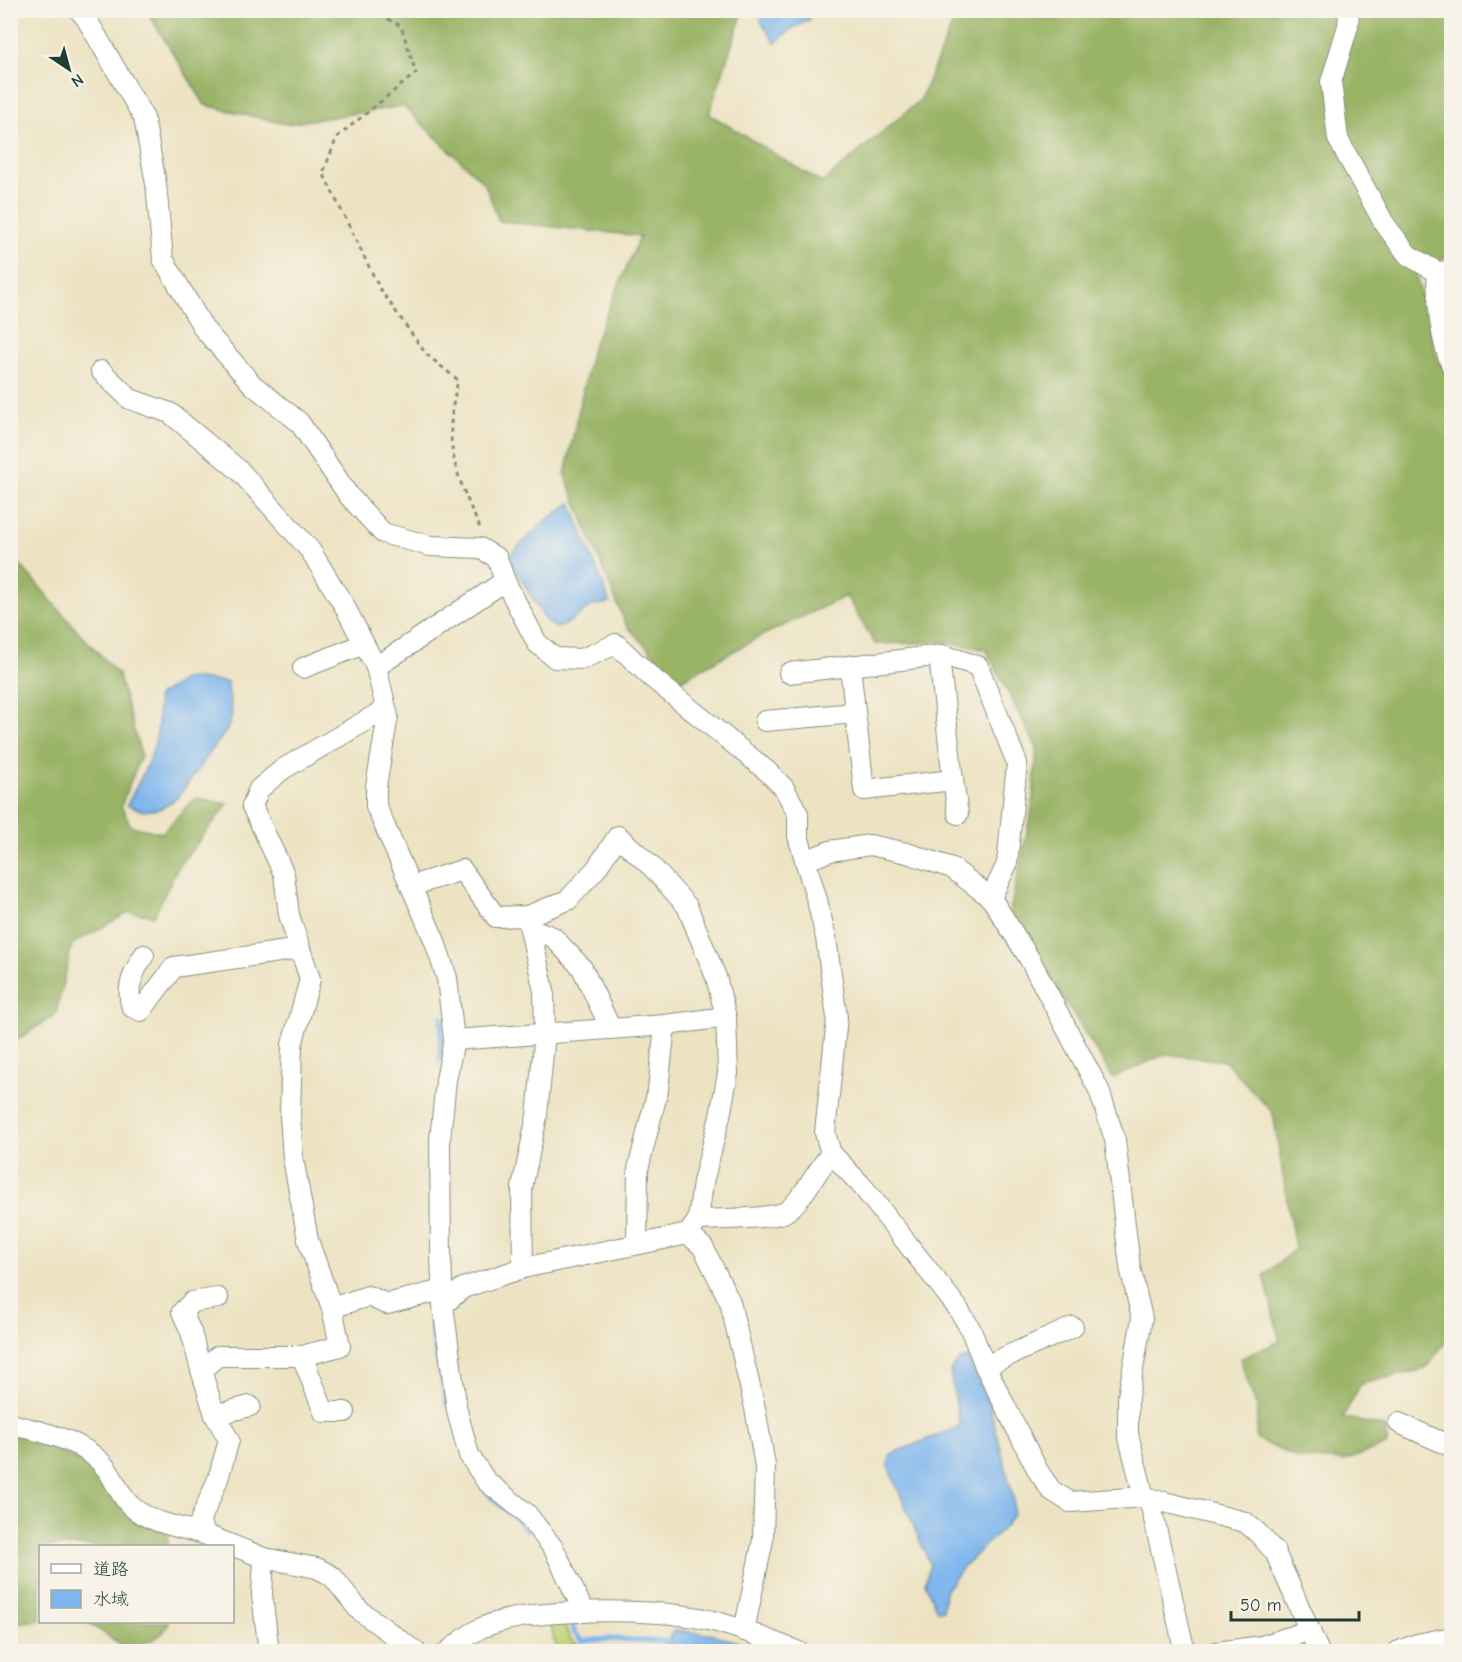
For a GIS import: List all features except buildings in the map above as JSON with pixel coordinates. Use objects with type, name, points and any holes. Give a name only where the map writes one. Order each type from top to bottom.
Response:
[{"type":"street","points":[[1349,10],[1348,26],[1331,82],[1338,139],[1384,223],[1408,255],[1444,272],[1438,301],[1444,348],[1452,366]]},
{"type":"street","points":[[80,11],[144,118],[156,184],[163,259],[204,329],[253,385],[299,422],[349,496],[383,533],[430,546],[480,548],[497,558],[505,581],[537,643],[555,658],[582,659],[616,644],[651,677],[768,771],[784,788],[798,814],[798,836],[818,900],[826,938],[837,1018],[825,1133],[831,1153],[863,1187],[957,1307],[970,1328],[985,1366],[1038,1472],[1050,1490],[1070,1502],[1147,1498],[1245,1522],[1275,1552],[1320,1652]]},
{"type":"street","points":[[101,371],[130,399],[170,413],[240,471],[310,549],[345,606],[376,667],[388,716],[376,786],[376,806],[434,939],[447,978],[454,1040],[446,1080],[440,1140],[443,1298],[457,1411],[469,1455],[486,1480],[526,1514],[554,1550],[584,1612]]},
{"type":"street","points":[[376,667],[505,581]]},
{"type":"street","points":[[303,668],[364,644]]},
{"type":"street","points":[[789,673],[939,656],[978,666],[1017,763],[1007,864],[991,898]]},
{"type":"street","points":[[939,656],[958,814]]},
{"type":"street","points":[[850,666],[864,790],[953,780]]},
{"type":"street","points":[[201,1370],[219,1356],[302,1356],[340,1346],[332,1308],[308,1240],[293,1158],[290,1115],[292,1045],[310,979],[290,915],[284,874],[252,806],[259,789],[283,769],[386,709]]},
{"type":"street","points":[[765,721],[855,713]]},
{"type":"street","points":[[529,922],[568,900],[596,869],[618,836],[651,866],[687,906],[716,977],[726,1017],[728,1073],[693,1227],[730,1302],[755,1408],[765,1466],[763,1540],[744,1630]]},
{"type":"street","points":[[805,861],[830,851],[870,845],[907,853],[952,868],[991,898],[1029,958],[1099,1090],[1115,1140],[1130,1267],[1142,1318],[1128,1397],[1128,1434],[1147,1498],[1185,1652]]},
{"type":"street","points":[[411,886],[462,870],[496,917],[529,922],[553,937],[582,968],[611,1029]]},
{"type":"street","points":[[523,1268],[522,1188],[537,1116],[545,1033],[544,991],[529,922]]},
{"type":"street","points":[[144,955],[134,972],[128,997],[132,1007],[141,1011],[174,967],[300,949]]},
{"type":"street","points":[[454,1040],[665,1025],[726,1017]]},
{"type":"street","points":[[637,1243],[638,1169],[657,1090],[665,1025]]},
{"type":"street","points":[[332,1308],[368,1296],[387,1304],[443,1298],[463,1288],[523,1268],[637,1243],[693,1227],[785,1212],[801,1197],[831,1153]]},
{"type":"street","points":[[204,1534],[201,1519],[218,1479],[229,1440],[215,1415],[191,1332],[182,1312],[192,1302],[218,1298]]},
{"type":"street","points":[[985,1366],[1073,1327]]},
{"type":"street","points":[[302,1356],[324,1412],[345,1412]]},
{"type":"street","points":[[215,1415],[250,1406]]},
{"type":"street","points":[[1399,1423],[1452,1447]]},
{"type":"street","points":[[10,1424],[38,1431],[81,1447],[95,1456],[106,1467],[132,1507],[153,1519],[232,1545]]},
{"type":"street","points":[[234,1546],[264,1558],[317,1568],[332,1576],[359,1610],[416,1652]]},
{"type":"street","points":[[264,1558],[262,1595],[269,1652]]},
{"type":"street","points":[[447,1652],[480,1629],[498,1622],[568,1612],[584,1612],[669,1614],[702,1618],[744,1630],[799,1652]]},
{"type":"street","points":[[1217,1652],[1262,1649],[1310,1630]]},
{"type":"street","points":[[1397,1652],[1417,1644],[1452,1637]]},
{"type":"path","points":[[372,10],[401,26],[416,73],[337,137],[323,173],[380,289],[426,354],[459,380],[453,401],[450,437],[468,501],[494,556]]},
{"type":"green space","points":[[153,10],[743,11],[709,114],[822,183],[920,100],[958,11],[1451,11],[1451,256],[1447,256],[1416,275],[1438,361],[1452,377],[1452,1333],[1425,1369],[1361,1384],[1343,1417],[1387,1428],[1387,1445],[1344,1461],[1298,1458],[1256,1439],[1258,1411],[1240,1359],[1280,1341],[1264,1275],[1295,1249],[1273,1113],[1225,1061],[1165,1054],[1113,1078],[1010,912],[1032,808],[1037,748],[986,650],[948,642],[875,644],[846,596],[761,636],[679,681],[626,625],[565,475],[592,348],[640,236],[499,221],[485,184],[403,106],[286,124],[205,105],[148,13]]},
{"type":"green space","points":[[10,553],[118,674],[141,755],[121,806],[131,826],[162,833],[195,798],[228,804],[178,867],[154,916],[129,912],[72,944],[56,1014],[11,1044]]},
{"type":"green space","points":[[10,1434],[42,1442],[89,1466],[131,1519],[167,1533],[168,1545],[39,1545],[39,1620],[16,1623],[10,1616]]},
{"type":"green space","points":[[551,1621],[564,1622],[571,1639],[581,1646],[638,1651],[560,1651],[554,1641]]},
{"type":"green space","points":[[89,1623],[168,1623],[157,1637],[145,1643],[125,1647]]},
{"type":"water","points":[[762,11],[810,11],[809,20],[791,29],[775,43],[761,21]]},
{"type":"water","points":[[571,503],[610,603],[593,605],[565,625],[556,628],[546,621],[508,557],[545,521]]},
{"type":"water","points":[[187,678],[227,682],[232,714],[227,730],[177,798],[160,809],[143,811],[127,805],[152,754],[158,728],[157,697]]},
{"type":"water","points":[[968,1358],[988,1400],[1014,1500],[1013,1515],[1006,1525],[963,1567],[945,1591],[943,1610],[937,1610],[925,1583],[930,1564],[888,1466],[891,1454],[960,1426],[950,1371],[960,1360]]},
{"type":"water","points":[[675,1630],[714,1635],[767,1651],[681,1652],[667,1646]]},
{"type":"waterway","points":[[440,1062],[442,1017]]},
{"type":"waterway","points":[[433,1296],[432,1331],[447,1405]]},
{"type":"waterway","points":[[486,1491],[527,1530]]},
{"type":"waterway","points":[[561,1586],[569,1608]]},
{"type":"waterway","points":[[572,1617],[574,1632],[582,1641],[612,1639],[675,1642]]}]
